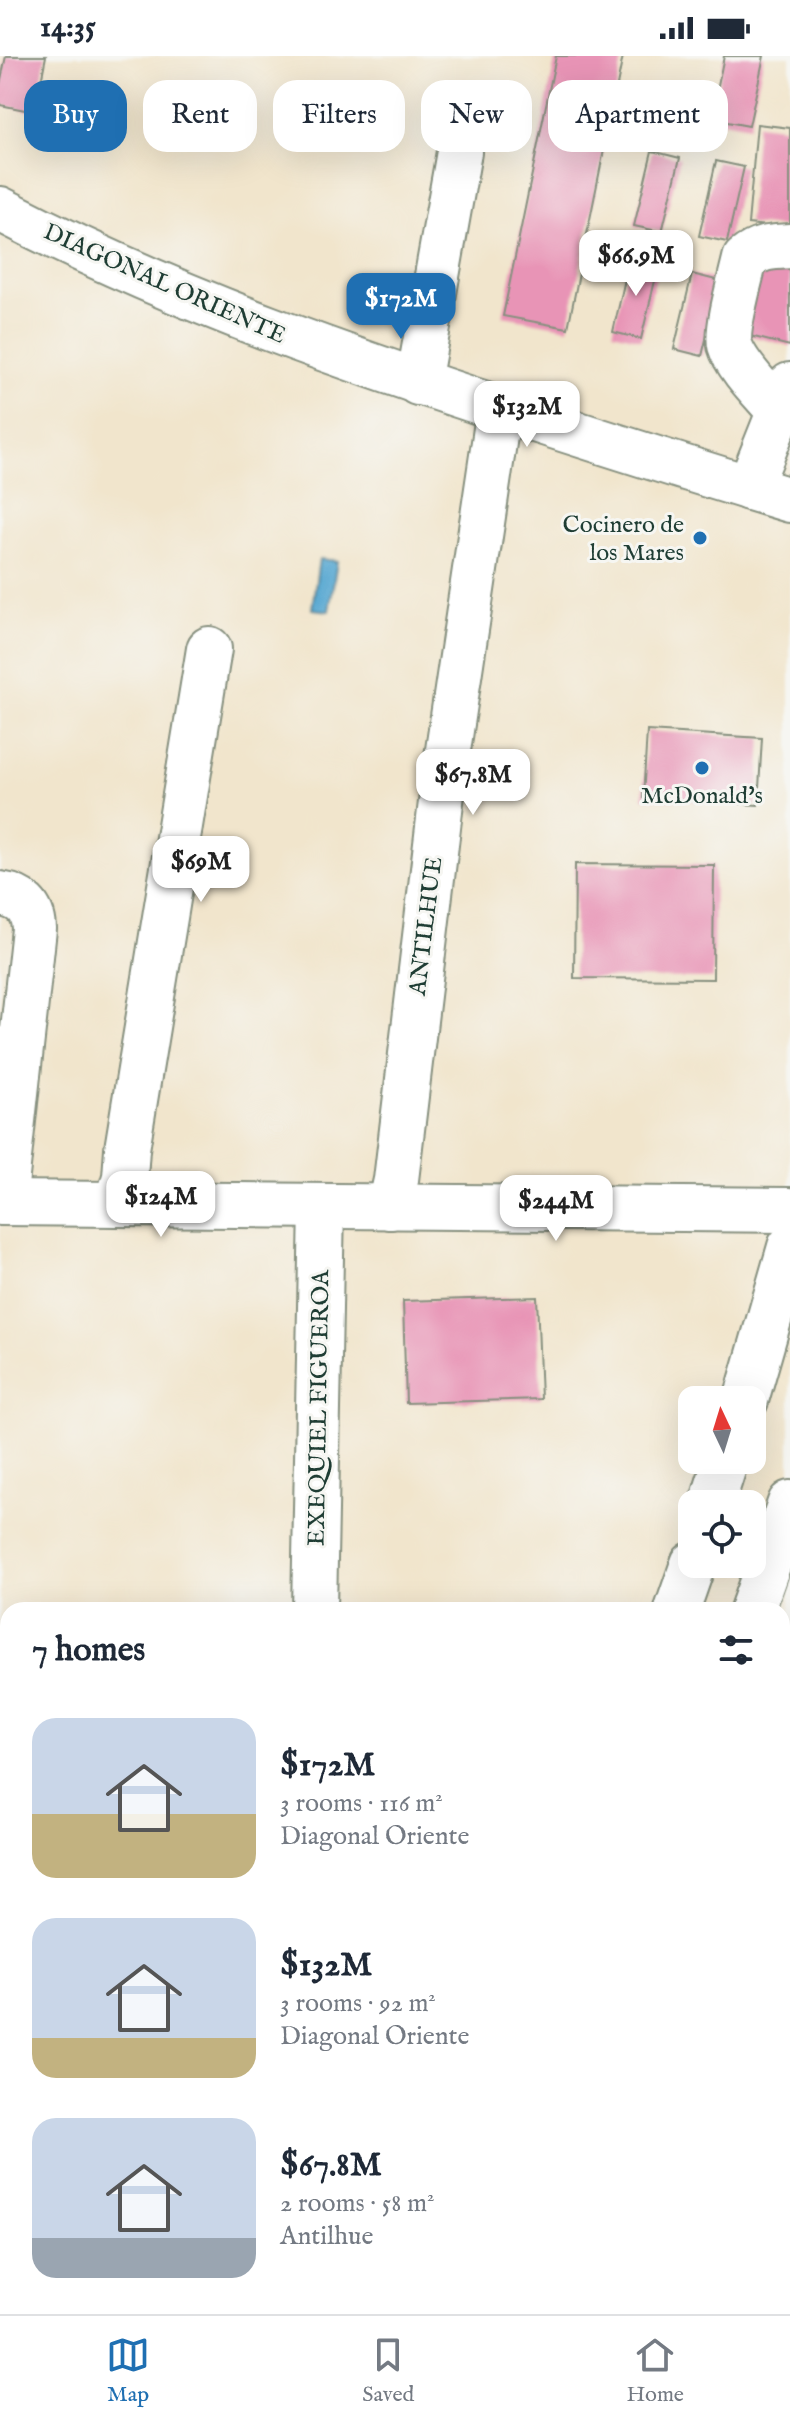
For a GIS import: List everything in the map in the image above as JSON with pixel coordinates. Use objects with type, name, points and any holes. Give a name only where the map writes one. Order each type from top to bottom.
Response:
[{"type":"street","points":[[418,383],[459,152]]},
{"type":"street","name":"DIAGONAL ORIENTE","points":[[0,209],[101,259],[310,346],[790,500]]},
{"type":"street","points":[[749,488],[784,398],[740,361],[730,345],[730,331],[745,259],[767,247],[790,246]]},
{"type":"street","name":"ANTILHUE","points":[[390,1207],[444,777],[499,409]]},
{"type":"street","points":[[117,1204],[125,1177],[127,1149],[209,649]]},
{"type":"street","points":[[0,894],[20,899],[29,908],[34,929],[2,1203],[790,1210]]},
{"type":"street","name":"EXEQUIEL FIGUEROA","points":[[314,1602],[322,1207]]},
{"type":"street","points":[[750,1386],[790,1247]]},
{"type":"street","points":[[755,1602],[790,1503]]},
{"type":"street","points":[[680,1602],[688,1578]]},
{"type":"water","points":[[319,559],[337,561],[329,611],[312,609]]},
{"type":"building","points":[[6,56],[46,56],[41,80],[24,80],[24,110],[0,105],[0,84]]},
{"type":"building","points":[[556,56],[623,56],[618,80],[551,80]]},
{"type":"building","points":[[724,56],[764,56],[749,126],[728,122],[728,80],[719,80]]},
{"type":"building","points":[[548,95],[548,152],[604,152],[568,328],[503,316]]},
{"type":"building","points":[[757,124],[790,128],[790,228],[748,224]]},
{"type":"building","points":[[652,152],[680,158],[662,232],[634,226]]},
{"type":"building","points":[[716,161],[744,167],[727,242],[699,236]]},
{"type":"building","points":[[758,250],[790,258],[790,346],[738,333]]},
{"type":"building","points":[[630,257],[659,264],[641,339],[613,332]]},
{"type":"building","points":[[692,274],[720,281],[702,356],[674,349]]},
{"type":"building","name":"McDonald's","points":[[647,731],[762,738],[758,805],[643,798]]},
{"type":"building","points":[[575,864],[714,865],[713,979],[574,978]]},
{"type":"building","points":[[537,1297],[541,1399],[406,1403],[403,1301]]},
{"type":"place","name":"Cocinero de los Mares","points":[[700,538]]},
{"type":"place","name":"McDonald's","points":[[702,768]]}]
